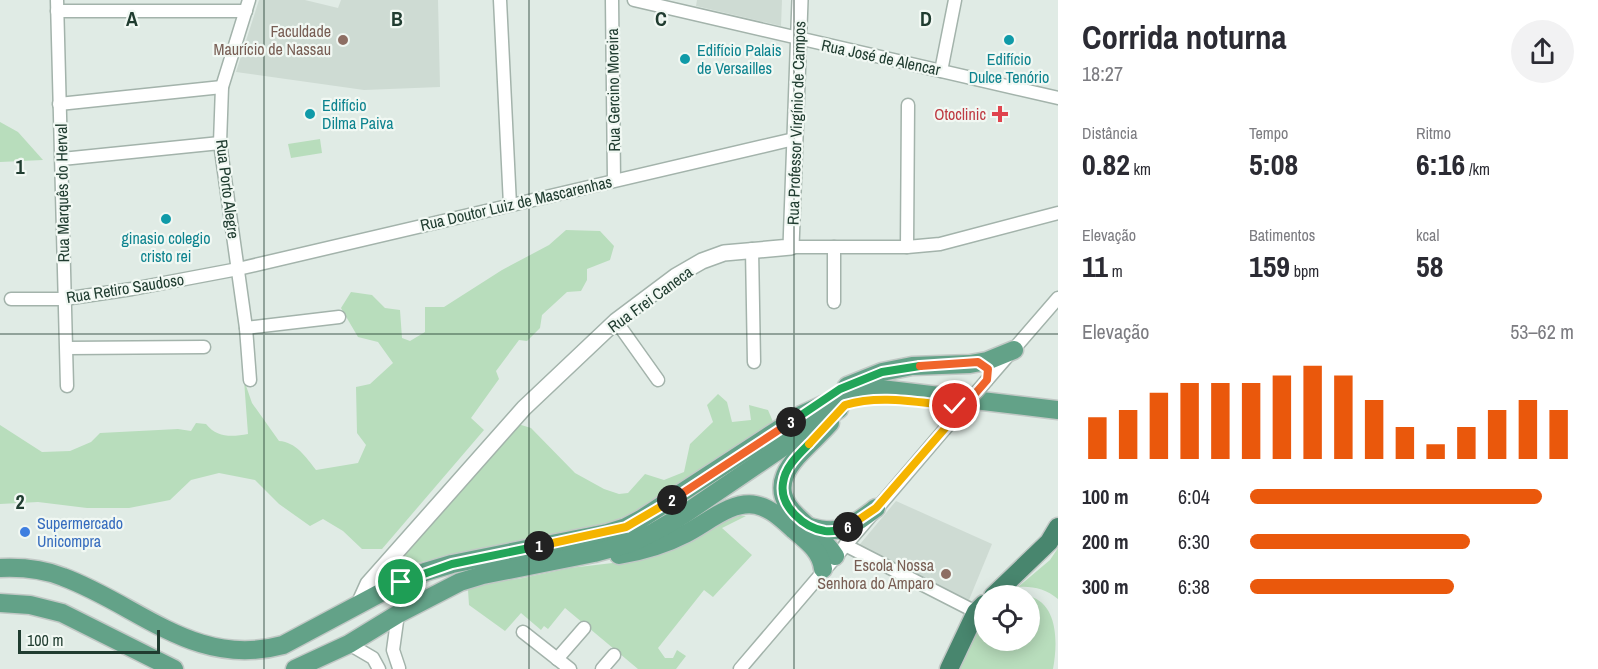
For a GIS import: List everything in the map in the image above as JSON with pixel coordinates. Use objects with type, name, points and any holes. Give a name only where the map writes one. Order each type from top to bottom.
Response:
[{"type":"highway","points":[[1004,585],[1049,542],[1058,527]]},
{"type":"highway","points":[[949,669],[974,620]]},
{"type":"main road","points":[[0,568],[37,569],[82,584],[126,606],[170,635],[198,648],[231,655],[265,652],[283,645],[401,582],[452,564],[607,533],[626,527],[662,507],[840,389],[882,372],[912,366],[978,362],[1014,351]]},
{"type":"main road","points":[[978,362],[988,369],[987,380]]},
{"type":"main road","points":[[801,415],[849,393],[881,389],[1058,410]]},
{"type":"main road","points":[[295,669],[349,644],[398,614],[460,582],[631,543],[654,532],[683,515],[827,415],[845,405],[879,399],[1058,419]]},
{"type":"main road","points":[[834,557],[824,540],[785,502],[782,491],[790,465],[845,405]]},
{"type":"main road","points":[[567,559],[599,559],[643,551],[683,535],[730,509],[744,504],[767,509],[818,552],[834,557]]},
{"type":"main road","points":[[808,526],[826,531],[838,531],[855,524],[876,508]]},
{"type":"main road","points":[[0,603],[30,605],[62,613],[174,669]]},
{"type":"main road","points":[[313,661],[350,635],[356,621],[358,606]]},
{"type":"street","points":[[500,0],[510,205]]},
{"type":"street","name":"Rua Gercino Moreira","points":[[612,0],[614,180]]},
{"type":"street","name":"Rua José de Alencar","points":[[634,0],[1058,98]]},
{"type":"street","name":"Rua Professor Virgínio de Campos","points":[[791,247],[800,0]]},
{"type":"street","points":[[941,70],[955,0]]},
{"type":"street","points":[[57,5],[247,5]]},
{"type":"street","name":"Rua Marquês do Herval","points":[[57,5],[62,159],[58,187],[68,386]]},
{"type":"street","name":"Rua Porto Alegre","points":[[247,5],[222,87],[220,143],[246,327],[250,380]]},
{"type":"street","points":[[59,104],[222,87]]},
{"type":"street","points":[[907,247],[908,105]]},
{"type":"street","name":"Rua Doutor Luiz de Mascarenhas","points":[[238,269],[794,139]]},
{"type":"street","points":[[62,159],[220,143]]},
{"type":"street","name":"Rua Frei Caneca","points":[[358,606],[368,584],[524,408],[616,321],[676,276],[702,261],[724,253],[752,249],[907,247],[940,244],[1058,213]]},
{"type":"street","points":[[834,247],[834,302]]},
{"type":"street","points":[[752,249],[754,362]]},
{"type":"street","name":"Rua Retiro Saudoso","points":[[11,299],[64,299],[238,269]]},
{"type":"street","points":[[740,669],[1058,298]]},
{"type":"street","points":[[246,327],[339,317]]},
{"type":"street","points":[[616,321],[658,380]]},
{"type":"street","points":[[67,348],[204,347]]},
{"type":"street","points":[[834,557],[974,606]]},
{"type":"street","points":[[398,614],[393,650],[399,669]]},
{"type":"street","points":[[557,659],[584,628]]},
{"type":"street","points":[[524,632],[570,669]]},
{"type":"street","points":[[349,644],[373,658],[379,669]]},
{"type":"street","points":[[602,669],[614,655]]},
{"type":"shaded area","name":"Faculdade Maurício de Nassau","points":[[259,0],[305,0],[338,8],[341,0],[438,0],[440,87],[364,90],[236,72]]},
{"type":"shaded area","points":[[697,0],[782,0],[781,26],[696,6]]},
{"type":"shaded area","name":"Escola Nossa Senhora do Amparo","points":[[896,501],[992,544],[969,600],[856,549]]},
{"type":"green space","points":[[0,122],[18,132],[43,160],[0,162]]},
{"type":"green space","points":[[320,139],[322,153],[291,158],[288,144]]},
{"type":"green space","points":[[566,230],[600,231],[614,246],[610,260],[587,269],[587,280],[581,291],[567,292],[542,315],[540,328],[527,341],[519,340],[496,371],[499,379],[471,418],[484,430],[382,549],[362,549],[343,531],[323,519],[310,526],[279,504],[255,480],[219,473],[191,480],[170,500],[129,508],[87,508],[38,502],[0,504],[0,425],[42,452],[70,451],[91,442],[100,433],[178,429],[191,431],[196,423],[206,424],[220,434],[236,436],[248,434],[244,380],[252,403],[279,441],[296,447],[316,470],[358,463],[366,445],[357,433],[356,387],[370,384],[393,363],[378,342],[358,337],[341,308],[351,292],[372,295],[385,308],[400,310],[402,338],[410,341],[425,332],[425,307],[444,307],[502,270],[549,245]]},
{"type":"green space","points":[[718,394],[727,402],[732,422],[751,420],[749,405],[768,410],[774,424],[652,505],[597,528],[416,563],[377,583],[518,424],[531,428],[575,473],[604,489],[619,494],[628,493],[645,474],[664,480],[684,472],[690,444],[713,422],[707,405]]},
{"type":"green space","points":[[738,516],[746,516],[722,528],[752,555],[713,597],[704,590],[658,648],[665,658],[673,658],[677,650],[686,656],[676,669],[638,669],[565,608],[548,629],[544,626],[541,630],[521,613],[505,631],[469,605],[468,590],[488,582],[518,579],[570,568],[638,560]]},
{"type":"green space","points":[[1058,548],[1058,599],[1040,589],[1040,585],[1020,585],[1050,560]]},
{"type":"green space","points":[[1040,601],[1046,607],[1054,625],[1053,669],[957,669],[974,636],[974,651],[1040,651]]},
{"type":"place","name":"Faculdade Maurício de Nassau","points":[[343,40]]},
{"type":"place","name":"Edifício Dulce Tenório","points":[[1009,40]]},
{"type":"place","name":"Edifício Palais de Versailles","points":[[685,59]]},
{"type":"place","name":"Edifício Dilma Paiva","points":[[310,114]]},
{"type":"place","name":"Otoclinic","points":[[1000,114]]},
{"type":"place","name":"ginasio colegio cristo rei","points":[[166,219]]},
{"type":"place","name":"Supermercado Unicompra","points":[[25,532]]},
{"type":"place","name":"Escola Nossa Senhora do Amparo","points":[[946,574]]},
{"type":"route","points":[[401,582],[452,564],[607,533],[626,527],[662,507],[840,389],[882,372],[912,366],[978,362],[985,366],[989,373],[987,380],[876,508],[855,524],[838,531],[826,531],[808,526],[785,502],[782,491],[785,473],[790,465],[845,405],[879,399],[955,406]]}]
